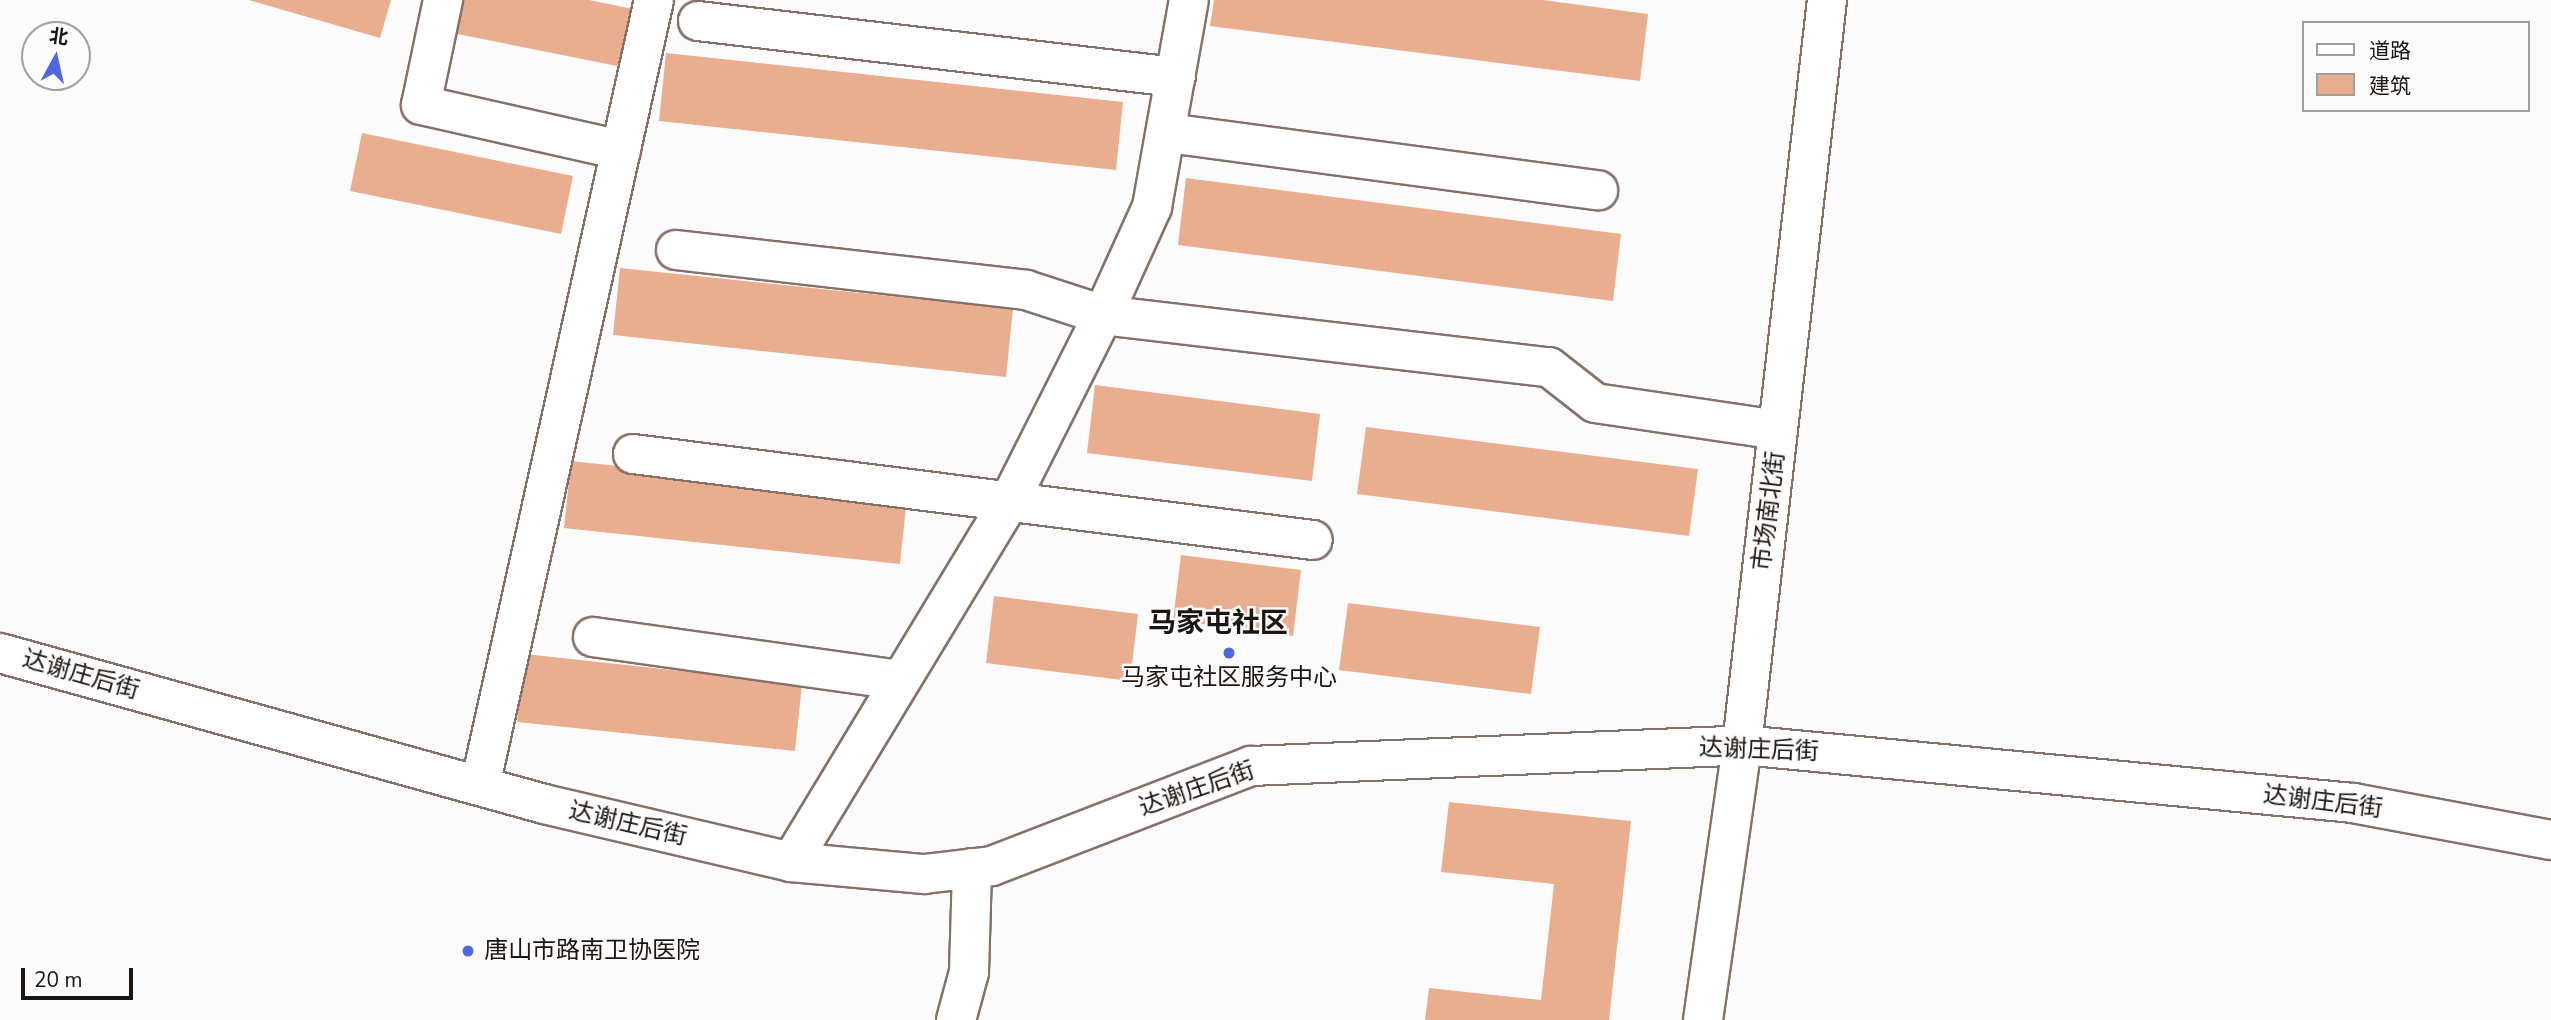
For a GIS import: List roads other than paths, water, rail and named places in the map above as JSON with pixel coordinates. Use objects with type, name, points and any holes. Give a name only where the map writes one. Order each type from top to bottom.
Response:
[{"type":"street","points":[[443,0],[421,104],[621,150]]},
{"type":"street","points":[[480,786],[654,0]]},
{"type":"street","points":[[791,862],[1010,500],[1103,315],[1152,207],[1168,133],[1189,0]]},
{"type":"street","name":"市场南北街","points":[[1703,1020],[1742,745],[1827,0]]},
{"type":"street","points":[[698,21],[1176,77]]},
{"type":"street","points":[[1168,133],[1598,190]]},
{"type":"street","points":[[676,250],[1026,290],[1103,315],[1549,368],[1595,403],[1778,430]]},
{"type":"street","points":[[633,454],[1313,540]]},
{"type":"street","points":[[593,637],[899,680]]},
{"type":"street","name":"达谢庄后街","points":[[0,653],[480,786],[791,862],[924,874],[992,866],[1251,766],[1742,745],[2353,803],[2551,840]]},
{"type":"street","points":[[956,1020],[969,972],[972,868]]},
{"type":"place","name":"马家屯社区服务中心","points":[[1229,653]]},
{"type":"place","name":"唐山市路南卫协医院","points":[[468,951]]},
{"type":"district","name":"马家屯社区","points":[[1218,623]]}]
